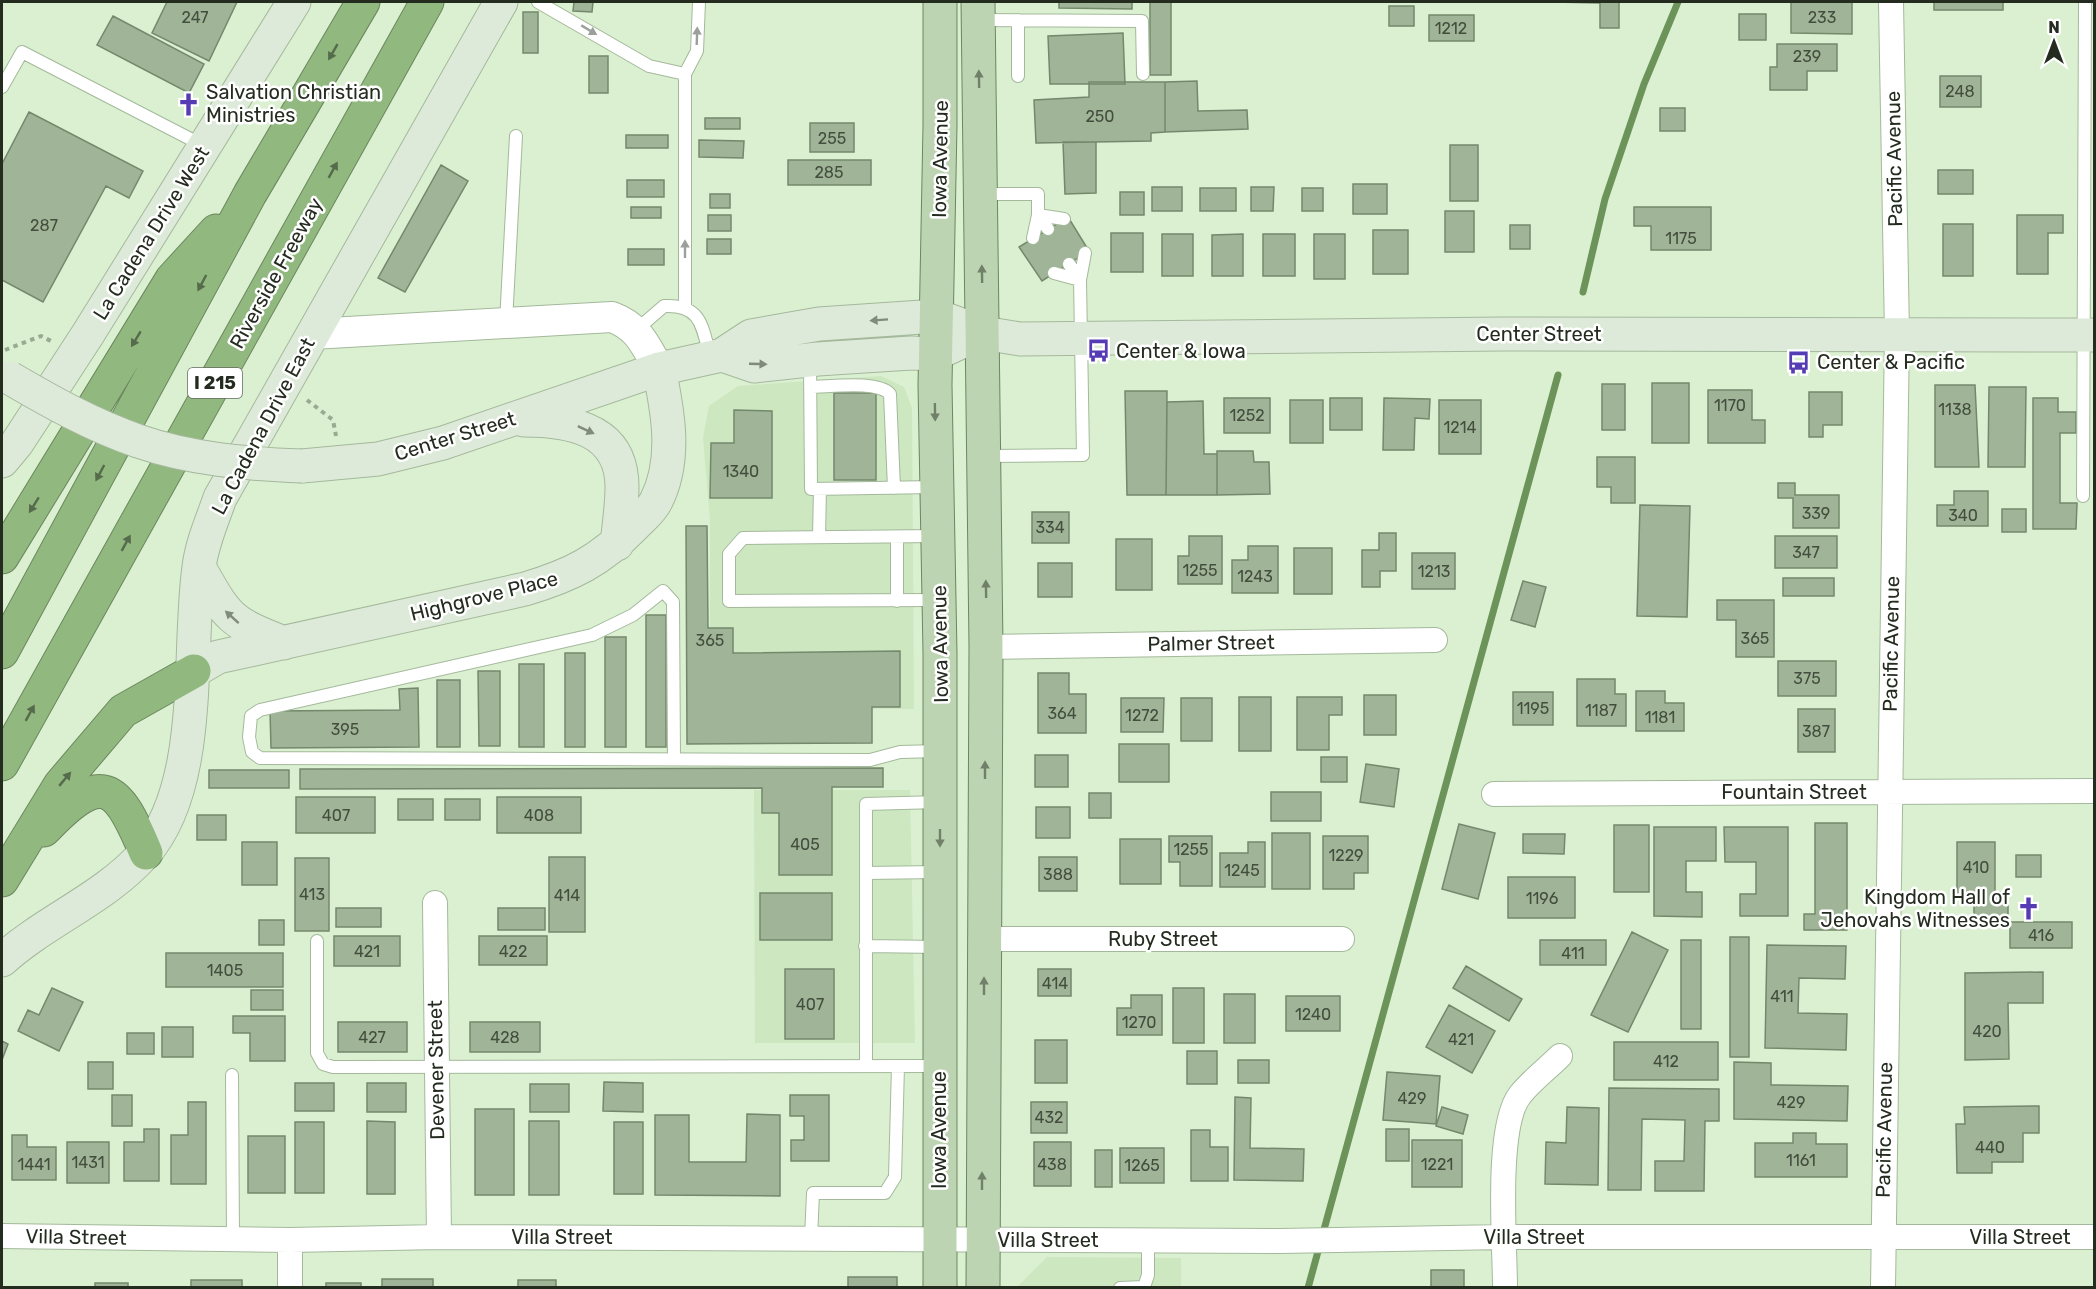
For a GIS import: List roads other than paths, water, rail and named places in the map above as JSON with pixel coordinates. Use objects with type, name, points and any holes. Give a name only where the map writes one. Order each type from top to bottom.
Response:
[{"type":"highway","name":"I 215","points":[[2,652],[250,194],[363,2]]},
{"type":"highway","name":"Riverside Freeway","points":[[2,764],[427,2]]},
{"type":"highway","points":[[2,557],[172,279],[250,194]]},
{"type":"highway","points":[[7,872],[60,785],[123,711],[194,671]]},
{"type":"highway","points":[[7,872],[61,813],[81,798],[96,792],[109,793],[120,800],[129,814],[146,853]]},
{"type":"main road","name":"La Cadena Drive East","points":[[2,960],[25,939],[130,868],[146,853],[174,799],[182,769],[194,671],[199,567],[205,539],[220,498],[501,2]]},
{"type":"main road","name":"Iowa Avenue","points":[[940,2],[935,354],[940,751],[940,1287]]},
{"type":"main road","name":"La Cadena Drive West","points":[[2,461],[17,443],[88,334],[205,147],[288,4]]},
{"type":"main road","name":"Iowa Avenue","points":[[978,11],[986,647],[983,1287]]},
{"type":"main road","name":"Center Street","points":[[4,367],[77,416],[139,442],[205,457],[252,464],[302,466],[378,459],[443,443],[659,369],[716,356],[751,336],[819,324],[937,316],[983,333],[1020,339],[1503,333],[2088,335]]},
{"type":"main road","points":[[716,356],[754,366],[810,373],[910,353],[935,354],[983,333]]},
{"type":"main road","name":"Highgrove Place","points":[[194,671],[218,657],[525,589],[565,577],[595,561],[617,544],[656,502],[667,463],[668,421],[659,369]]},
{"type":"main road","points":[[508,420],[550,420],[579,426],[597,435],[612,450],[620,469],[622,487],[617,544]]},
{"type":"main road","points":[[199,567],[224,611],[242,627],[284,643]]},
{"type":"street","name":"Pacific Avenue","points":[[1883,1287],[1888,791],[1897,335],[1891,2]]},
{"type":"street","points":[[312,334],[612,317],[628,323],[659,369]]},
{"type":"street","name":"Palmer Street","points":[[986,647],[1435,640]]},
{"type":"street","name":"Fountain Street","points":[[1494,794],[2094,791]]},
{"type":"street","name":"Devener Street","points":[[435,903],[439,1237]]},
{"type":"street","name":"Ruby Street","points":[[984,939],[1342,939]]},
{"type":"street","points":[[1505,1287],[1504,1159],[1508,1125],[1519,1096],[1560,1056]]},
{"type":"street","name":"Villa Street","points":[[2,1236],[290,1240],[439,1237],[1280,1241],[1505,1237],[1882,1239],[2094,1237]]},
{"type":"street","points":[[290,1240],[290,1287]]},
{"type":"lane","points":[[538,2],[650,66],[685,74]]},
{"type":"lane","points":[[685,307],[685,74],[697,51],[699,2]]},
{"type":"lane","points":[[2083,496],[2088,335],[2085,2]]},
{"type":"lane","points":[[978,11],[1018,20],[1142,21],[1143,74]]},
{"type":"lane","points":[[1018,20],[1018,75]]},
{"type":"lane","points":[[2,87],[22,52],[205,147]]},
{"type":"lane","points":[[506,323],[516,136]]},
{"type":"lane","points":[[981,194],[1038,194],[1038,215],[1033,238]]},
{"type":"lane","points":[[1038,215],[1064,219]]},
{"type":"lane","points":[[1038,215],[1048,230]]},
{"type":"lane","points":[[984,456],[1083,455],[1080,280],[1085,253]]},
{"type":"lane","points":[[1069,264],[1080,280]]},
{"type":"lane","points":[[1054,273],[1080,280]]},
{"type":"lane","points":[[635,331],[654,312],[664,306],[685,307],[694,313],[701,323],[716,356]]},
{"type":"lane","points":[[894,488],[890,394],[884,388],[810,373],[811,489],[937,488]]},
{"type":"lane","points":[[819,537],[820,489]]},
{"type":"lane","points":[[938,536],[743,538],[729,554],[729,602],[939,600]]},
{"type":"lane","points":[[897,537],[897,601]]},
{"type":"lane","points":[[674,758],[673,602],[663,591],[633,615],[592,635],[260,710],[251,716],[249,737],[252,752],[260,758],[870,760],[900,752],[940,751]]},
{"type":"lane","points":[[866,1066],[866,804],[940,802]]},
{"type":"lane","points":[[866,873],[940,872]]},
{"type":"lane","points":[[317,941],[316,1048],[323,1064],[333,1068],[939,1066]]},
{"type":"lane","points":[[865,946],[939,947]]},
{"type":"lane","points":[[811,1239],[813,1193],[885,1193],[896,1177],[898,1066]]},
{"type":"lane","points":[[232,1075],[233,1239]]},
{"type":"lane","points":[[1120,1287],[1144,1287],[1148,1275],[1148,1240]]},
{"type":"waterway","points":[[1583,292],[1605,199],[1644,84],[1678,2]]},
{"type":"waterway","points":[[1308,1288],[1558,375]]},
{"type":"place","name":"Salvation Christian Ministries","points":[[188,104]]},
{"type":"place","name":"Center & Iowa","points":[[1098,351]]},
{"type":"place","name":"Center & Pacific","points":[[1799,362]]},
{"type":"place","name":"Kingdom Hall of Jehovahs Witnesses","points":[[2028,908]]}]
